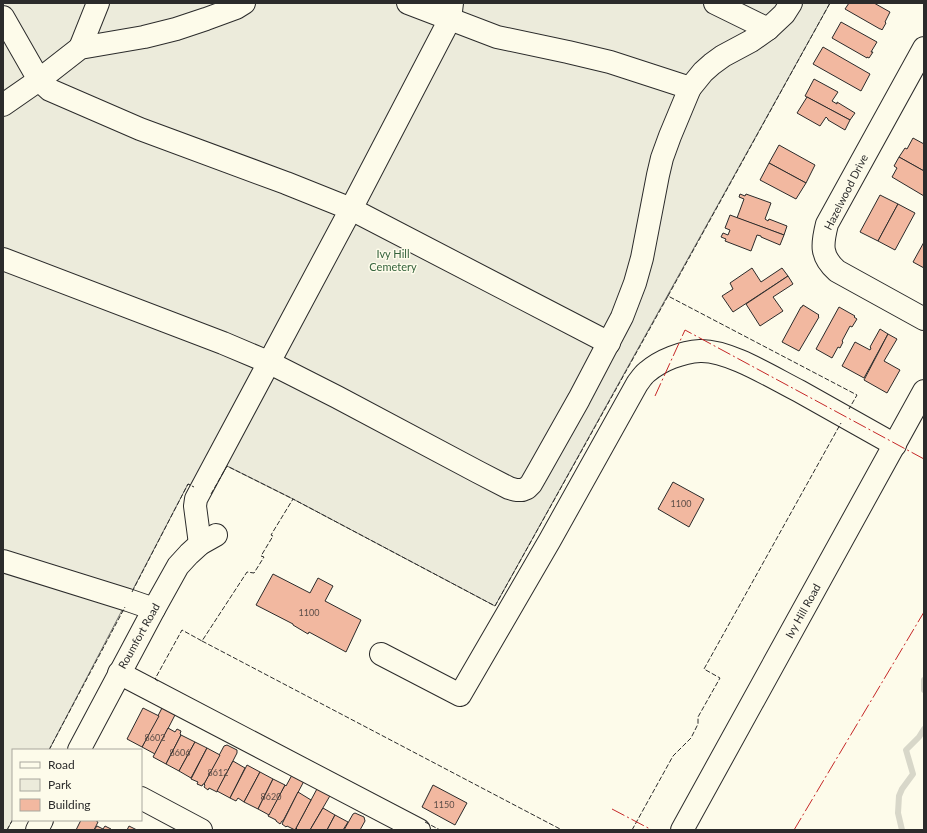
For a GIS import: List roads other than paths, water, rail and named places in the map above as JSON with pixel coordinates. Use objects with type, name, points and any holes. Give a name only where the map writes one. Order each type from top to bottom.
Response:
[{"type":"street","points":[[80,48],[98,3]]},
{"type":"street","points":[[3,105],[39,80],[80,48],[144,37],[176,29],[236,8],[244,3]]},
{"type":"street","points":[[408,3],[451,11],[497,37],[610,62],[690,88]]},
{"type":"street","points":[[715,3],[768,29]]},
{"type":"street","points":[[3,259],[223,343],[268,362],[478,472],[510,488],[522,490],[531,484],[622,317],[635,283],[642,258],[662,158],[690,88],[703,72],[712,64],[768,29],[784,14],[791,3]]},
{"type":"street","points":[[268,362],[351,209],[451,11]]},
{"type":"street","points":[[3,17],[39,80],[50,90],[140,129],[286,183],[351,209],[609,343]]},
{"type":"street","name":"Hazelwood Drive","points":[[924,48],[827,224],[823,243],[826,258],[837,271],[924,319]]},
{"type":"street","points":[[381,654],[460,695],[550,540],[637,384],[646,373],[657,365],[671,358],[687,353],[701,351],[722,354],[761,371],[895,445]]},
{"type":"street","name":"Roumfort Road","points":[[80,749],[119,673],[178,566],[189,554],[208,540],[195,506],[196,499],[268,362]]},
{"type":"street","name":"Ivy Hill Road","points":[[682,830],[924,391]]},
{"type":"street","points":[[3,561],[154,609]]},
{"type":"street","points":[[119,673],[419,830]]},
{"type":"street","points":[[142,799],[201,830]]},
{"type":"street","points":[[36,830],[41,821]]},
{"type":"waterway","points":[[924,680],[924,690]]},
{"type":"waterway","points":[[902,830],[898,813],[899,796],[902,789],[913,774],[906,750],[919,737],[924,729]]},
{"type":"park label","name":"Ivy Hill Cemetery","points":[[393,260]]}]
